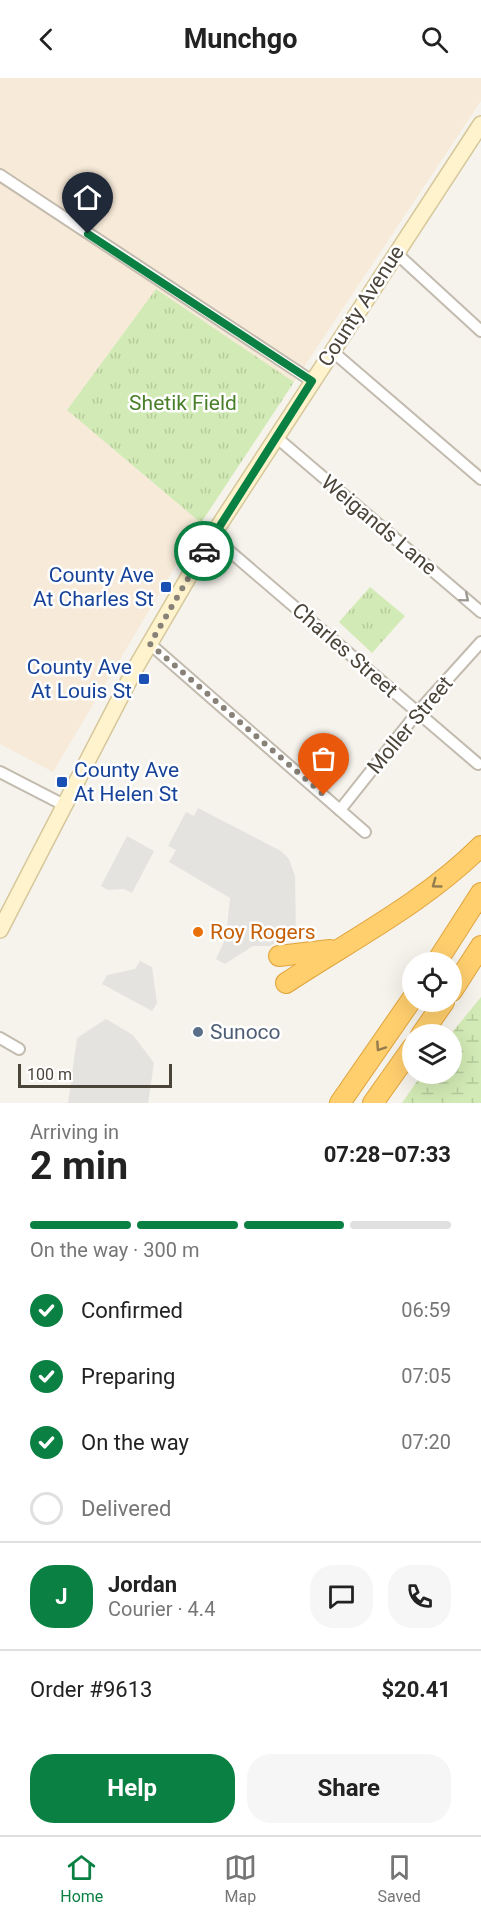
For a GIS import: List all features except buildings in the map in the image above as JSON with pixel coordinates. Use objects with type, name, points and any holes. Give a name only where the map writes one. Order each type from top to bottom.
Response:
[{"type":"highway","points":[[286,983],[421,895],[481,846]]},
{"type":"highway","points":[[443,952],[481,892]]},
{"type":"highway","points":[[462,975],[481,946]]},
{"type":"highway","points":[[279,956],[339,948]]},
{"type":"highway","points":[[340,1103],[403,1012]]},
{"type":"highway","points":[[373,1103],[402,1062]]},
{"type":"main road","name":"County Avenue","points":[[0,930],[4,912],[150,644],[213,537],[312,381],[481,124]]},
{"type":"street","points":[[0,175],[312,381]]},
{"type":"street","points":[[396,254],[481,331]]},
{"type":"street","points":[[332,351],[481,479]]},
{"type":"street","name":"Weigands Lane","points":[[276,437],[481,612]]},
{"type":"street","name":"Charles Street","points":[[213,537],[478,764]]},
{"type":"street","name":"Moller Street","points":[[340,810],[417,713],[481,642]]},
{"type":"street","points":[[150,644],[365,832]]},
{"type":"street","points":[[0,772],[64,805]]},
{"type":"street","points":[[0,1038],[19,1049]]},
{"type":"shaded area","points":[[0,78],[481,78],[481,101],[294,382],[156,289],[67,410],[201,523],[53,772],[0,744]]},
{"type":"shaded area","points":[[198,808],[281,851],[289,859],[295,876],[296,936],[286,936],[270,946],[253,946],[225,964],[216,959],[226,937],[230,898],[169,862],[176,850],[168,846],[186,812],[194,816]]},
{"type":"shaded area","points":[[127,836],[154,851],[132,893],[124,889],[108,890],[101,886]]},
{"type":"shaded area","points":[[140,961],[152,967],[157,1003],[152,1011],[102,984],[107,975],[135,969]]},
{"type":"shaded area","points":[[106,1019],[133,1035],[154,1063],[148,1103],[68,1103],[77,1038]]},
{"type":"green space","name":"Shetik Field","points":[[156,289],[294,382],[201,523],[67,410]]},
{"type":"green space","points":[[370,587],[405,616],[372,653],[339,622]]},
{"type":"green space","points":[[481,997],[481,1103],[402,1103],[415,1084],[462,1084],[462,1024],[459,1024]]},
{"type":"way so far","points":[[204,551],[150,644],[324,795]]},
{"type":"place","name":"County Ave At Charles St","points":[[166,587]]},
{"type":"place","name":"County Ave At Louis St","points":[[144,679]]},
{"type":"place","name":"County Ave At Helen St","points":[[62,782]]},
{"type":"place","name":"Roy Rogers","points":[[198,932]]},
{"type":"place","name":"Sunoco","points":[[198,1032]]},
{"type":"route","points":[[88,234],[312,381],[204,551]]}]
